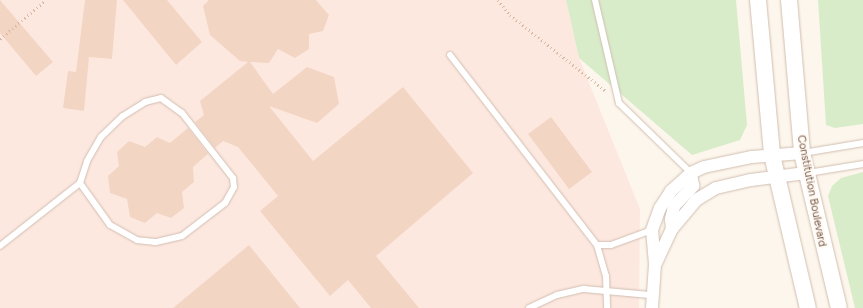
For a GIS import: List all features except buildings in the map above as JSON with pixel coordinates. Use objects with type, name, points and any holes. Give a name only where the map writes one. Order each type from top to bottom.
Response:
[{"type":"main road","points":[[758,0],[772,155],[808,308]]},
{"type":"main road","name":"Constitution Boulevard","points":[[789,0],[802,153],[839,308]]},
{"type":"street","points":[[652,308],[650,295],[655,264],[652,230],[668,196],[691,173],[726,161],[802,153]]},
{"type":"street","points":[[672,229],[671,219],[674,206],[693,186],[691,173]]},
{"type":"street","points":[[655,264],[672,229],[696,200],[716,188],[806,173]]},
{"type":"lane","points":[[595,0],[620,102],[691,173]]},
{"type":"lane","points":[[450,55],[597,244],[607,290],[607,308]]},
{"type":"lane","points":[[0,246],[80,183],[87,161],[101,137],[123,116],[145,102],[161,98],[182,113],[234,178],[234,187],[225,203],[182,236],[155,242],[137,240],[110,225],[80,183]]},
{"type":"lane","points":[[802,153],[863,143]]},
{"type":"lane","points":[[806,173],[863,164]]},
{"type":"lane","points":[[597,244],[611,245],[652,230]]},
{"type":"lane","points":[[530,308],[556,295],[584,289],[650,295]]},
{"type":"path","points":[[0,39],[46,0]]},
{"type":"path","points":[[498,0],[510,15],[620,102]]},
{"type":"shaded area","points":[[0,0],[566,0],[579,58],[640,209],[639,308],[0,308]]},
{"type":"green space","points":[[566,0],[736,0],[747,125],[740,140],[692,155],[579,58]]},
{"type":"green space","points":[[818,0],[863,0],[863,124],[835,128],[826,125]]},
{"type":"green space","points":[[863,172],[863,308],[855,308],[828,196],[832,186],[841,178]]}]
